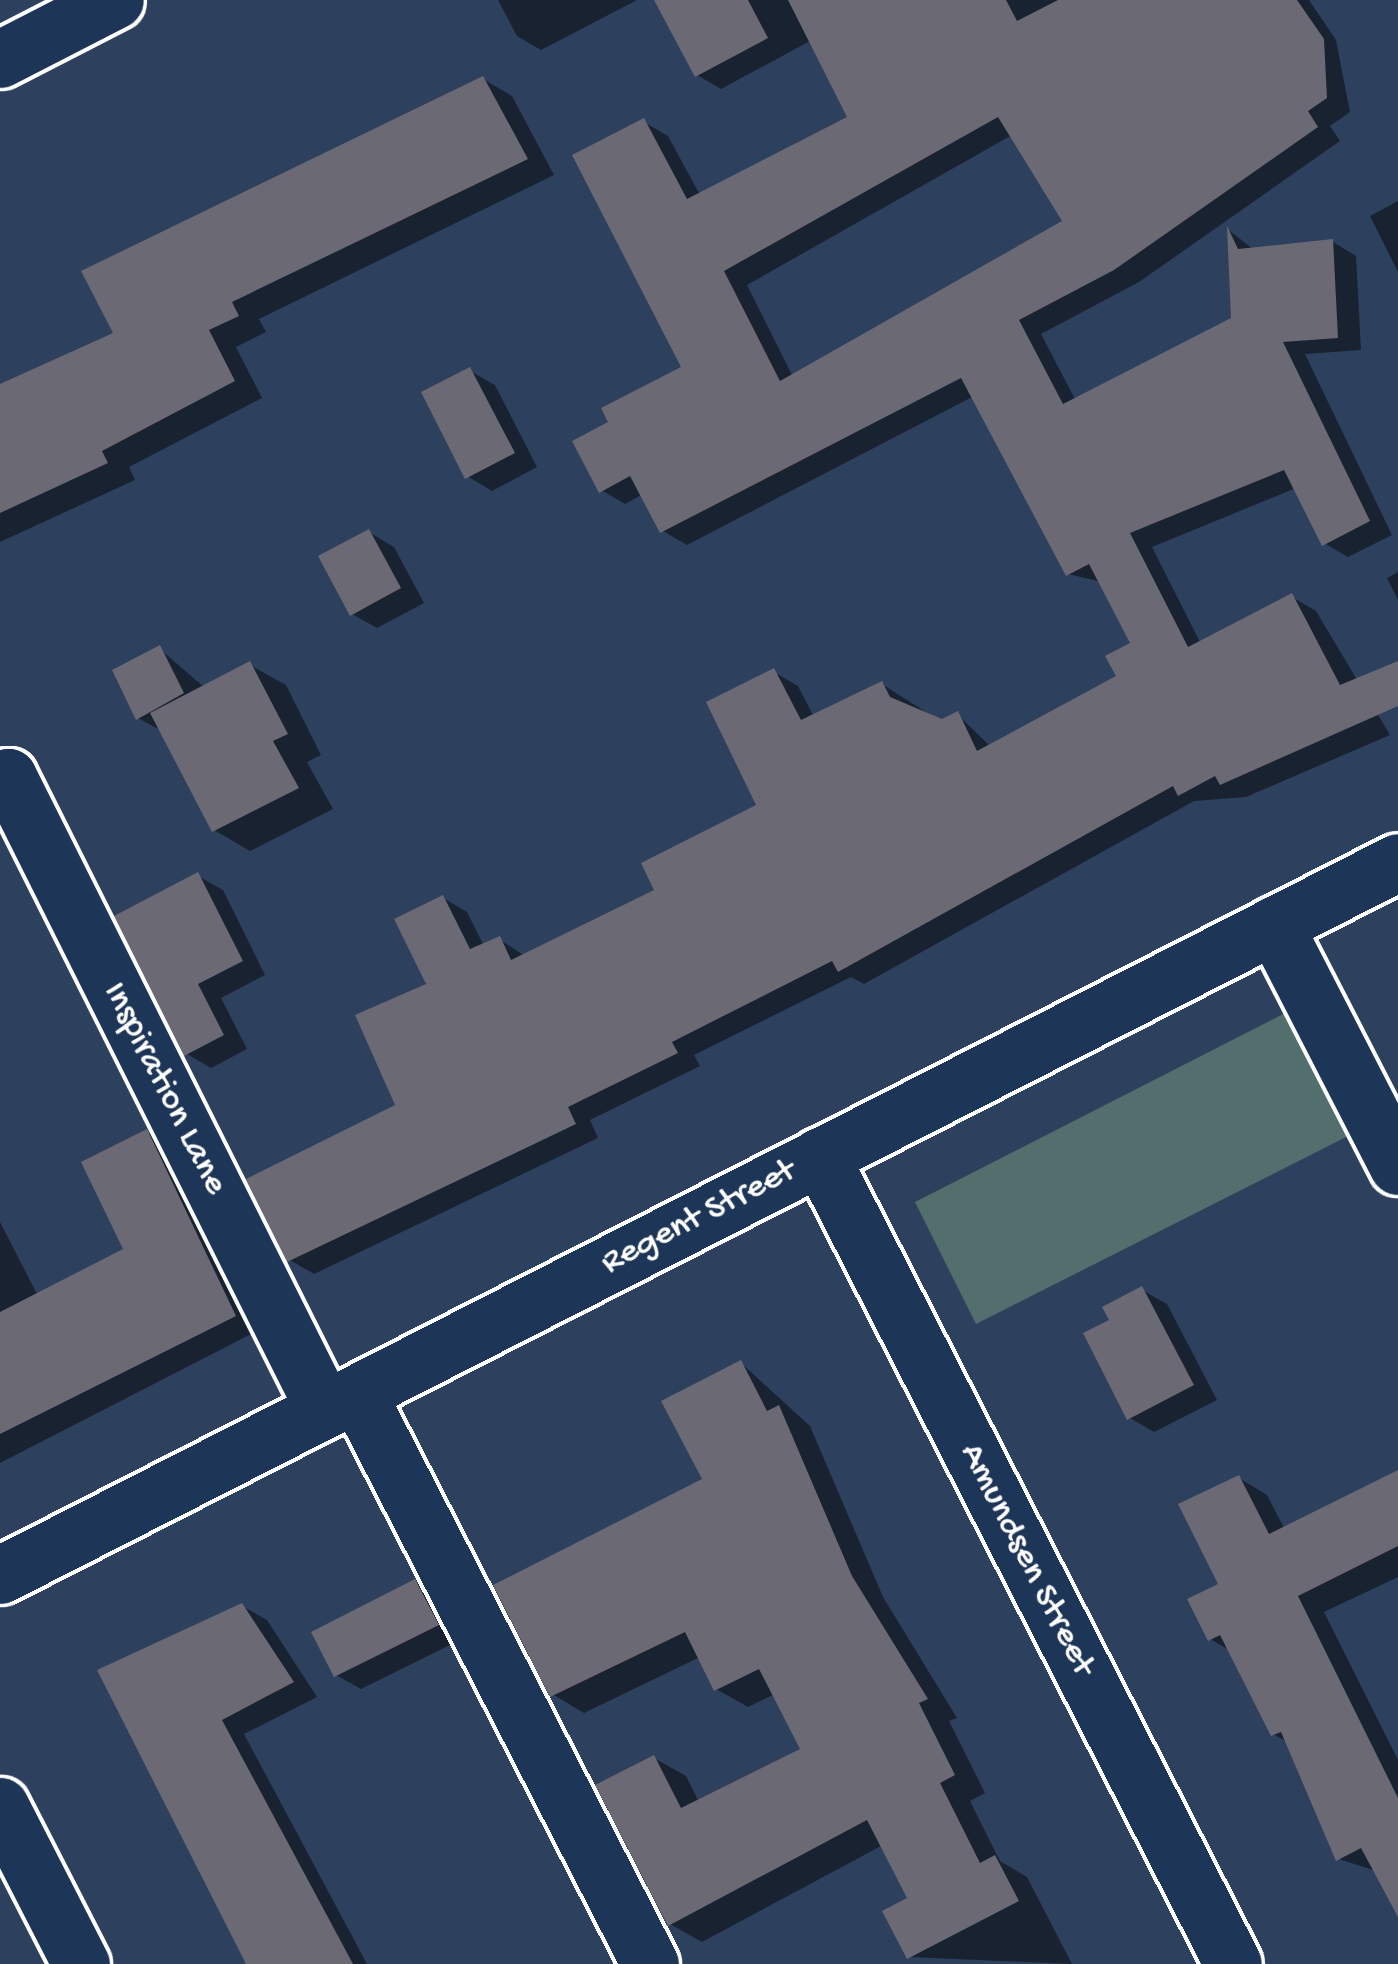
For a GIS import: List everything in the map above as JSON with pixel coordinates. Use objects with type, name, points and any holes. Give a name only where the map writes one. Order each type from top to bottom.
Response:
[{"type":"street","points":[[0,59],[116,0]]},
{"type":"street","name":"Inspiration Lane","points":[[0,781],[8,777],[341,1401],[650,1964]]},
{"type":"street","name":"Regent Street","points":[[0,1574],[1398,862]]},
{"type":"street","points":[[1274,925],[1398,1166]]},
{"type":"street","name":"Amundsen Street","points":[[820,1156],[1233,1964]]},
{"type":"street","points":[[0,1806],[81,1964]]},
{"type":"green space","points":[[1293,1009],[1358,1131],[976,1324],[915,1202]]},
{"type":"building","points":[[654,0],[748,0],[768,38],[695,77]]},
{"type":"building","points":[[788,0],[1006,0],[1017,21],[1058,0],[1297,0],[1324,39],[1327,98],[1308,111],[1318,127],[1114,270],[1019,320],[1063,404],[1231,318],[1227,226],[1238,249],[1333,239],[1338,338],[1283,342],[1370,521],[1322,546],[1284,470],[1130,533],[1188,647],[1292,593],[1340,685],[1398,661],[1398,706],[1220,785],[1215,776],[1178,796],[1173,786],[838,972],[832,961],[672,1042],[678,1053],[568,1107],[576,1124],[287,1262],[246,1179],[395,1105],[355,1015],[426,984],[394,919],[443,895],[470,949],[500,936],[511,960],[654,890],[641,863],[756,805],[706,702],[774,668],[801,720],[882,681],[890,697],[942,719],[958,711],[977,751],[1116,676],[1105,656],[1130,643],[1089,564],[1066,576],[961,378],[660,533],[630,476],[599,493],[572,441],[608,422],[601,408],[681,367],[572,155],[644,118],[687,199],[847,117]],"holes":[[[998,117],[1062,221],[780,381],[724,271]]]},
{"type":"building","points":[[483,76],[528,159],[232,302],[239,316],[209,330],[235,381],[102,451],[108,463],[0,513],[0,384],[113,333],[81,271]]},
{"type":"building","points":[[470,367],[515,453],[465,479],[421,392]]},
{"type":"building","points":[[369,529],[401,588],[350,616],[318,556]]},
{"type":"building","points":[[160,645],[184,693],[136,720],[112,670]]},
{"type":"building","points":[[250,661],[288,734],[273,741],[299,788],[212,832],[150,713]]},
{"type":"building","points":[[198,872],[243,961],[198,984],[224,1035],[184,1056],[114,916]]},
{"type":"building","points":[[147,1129],[236,1316],[0,1434],[0,1312],[123,1249],[81,1162]]},
{"type":"building","points":[[1142,1286],[1194,1385],[1127,1420],[1083,1333],[1109,1320],[1102,1307]]},
{"type":"building","points":[[741,1360],[767,1411],[779,1405],[852,1576],[928,1699],[919,1703],[955,1775],[940,1783],[980,1863],[995,1855],[1019,1901],[907,1959],[882,1911],[907,1898],[867,1820],[668,1926],[595,1785],[654,1755],[681,1808],[800,1749],[759,1669],[714,1691],[685,1632],[550,1697],[493,1585],[702,1479],[661,1401]]},
{"type":"building","points":[[1398,1470],[1398,1546],[1298,1596],[1398,1798],[1398,1917],[1361,1848],[1336,1861],[1281,1732],[1271,1736],[1220,1635],[1208,1641],[1187,1599],[1218,1584],[1178,1504],[1239,1475],[1269,1534]]},
{"type":"building","points":[[415,1579],[439,1625],[334,1677],[311,1632]]},
{"type":"building","points":[[242,1603],[294,1682],[222,1720],[353,1964],[246,1964],[97,1670]]}]
